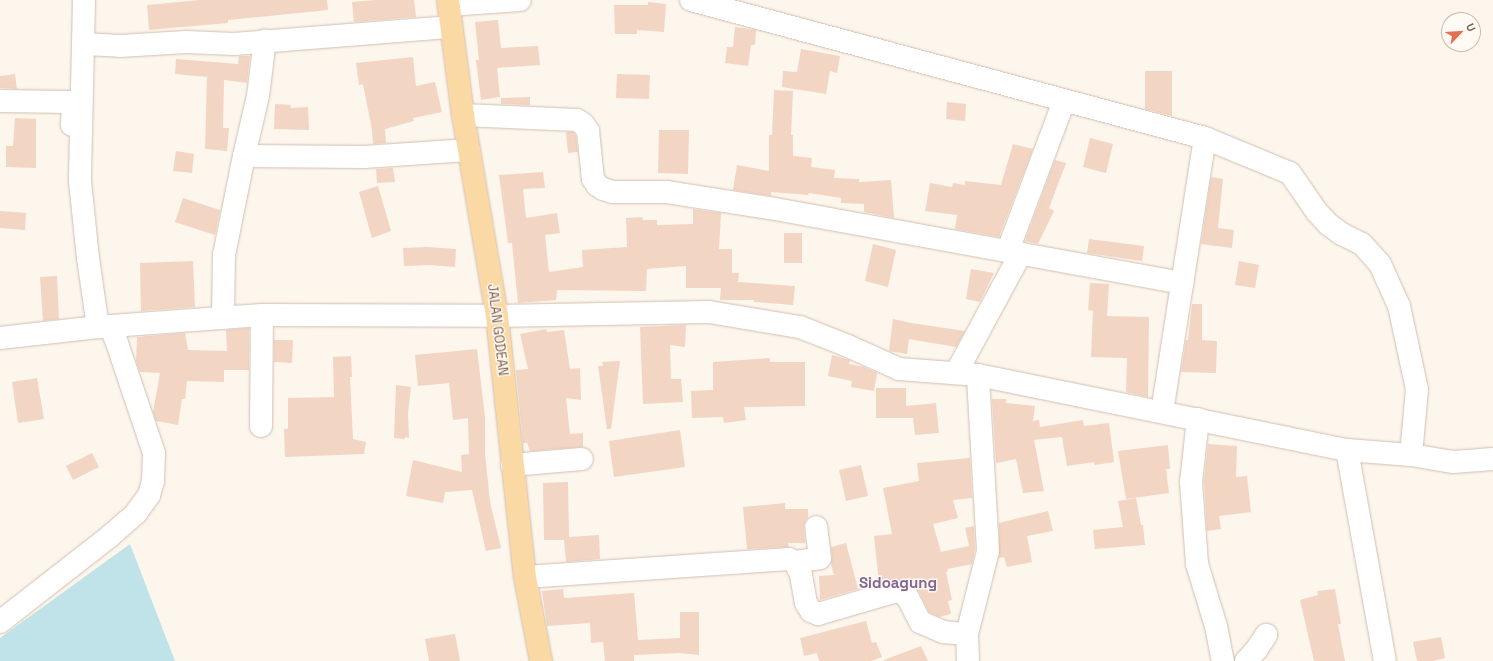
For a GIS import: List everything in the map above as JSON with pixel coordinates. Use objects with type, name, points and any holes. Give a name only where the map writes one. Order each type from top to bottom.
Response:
[{"type":"main road","name":"JALAN GODEAN","points":[[448,3],[468,150],[497,316],[525,578],[541,661]]},
{"type":"street","points":[[0,622],[110,536],[136,513],[149,495],[153,481],[154,453],[116,340],[104,327],[88,258],[80,181],[84,0]]},
{"type":"street","points":[[448,3],[520,0]]},
{"type":"street","points":[[691,0],[1205,138],[1290,173],[1317,212],[1328,224],[1342,234],[1362,244],[1380,264],[1399,306],[1417,389],[1411,455]]},
{"type":"street","points":[[84,44],[120,46],[186,42],[234,44],[265,40],[451,27]]},
{"type":"street","points":[[223,318],[224,254],[258,96],[265,40]]},
{"type":"street","points":[[0,101],[70,102],[72,104],[72,125],[80,127]]},
{"type":"street","points":[[956,373],[1014,251],[1064,101]]},
{"type":"street","points":[[463,115],[577,120],[583,124],[588,131],[593,179],[596,185],[613,192],[667,192],[775,209],[1014,251],[1182,283]]},
{"type":"street","points":[[1162,412],[1205,138]]},
{"type":"street","points":[[244,156],[364,157],[468,150]]},
{"type":"street","points":[[0,338],[104,327],[262,315],[497,316],[709,312],[800,327],[848,346],[899,369],[978,375],[1347,450],[1411,455],[1453,462],[1493,458]]},
{"type":"street","points":[[261,426],[262,315]]},
{"type":"street","points":[[968,661],[967,634],[988,551],[978,375]]},
{"type":"street","points":[[1198,419],[1191,482],[1197,564],[1216,626],[1223,661]]},
{"type":"street","points":[[1347,450],[1385,661]]},
{"type":"street","points":[[512,465],[582,459]]},
{"type":"street","points":[[525,578],[789,559],[795,562],[820,558],[816,527]]},
{"type":"street","points":[[795,562],[801,574],[806,603],[810,611],[818,614],[893,592],[902,592],[908,598],[920,622],[943,632],[967,634]]},
{"type":"street","points":[[1246,661],[1257,649],[1266,635]]},
{"type":"water","points":[[130,544],[175,661],[0,661],[0,638]]},
{"type":"building","points":[[200,0],[327,0],[328,10],[228,20],[228,23],[149,30],[147,5]]},
{"type":"building","points":[[375,0],[414,0],[416,17],[354,22],[352,2]]},
{"type":"building","points":[[648,2],[666,4],[664,32],[637,30],[637,34],[615,34],[614,5],[648,5]]},
{"type":"building","points":[[498,20],[501,48],[538,46],[540,65],[497,68],[500,97],[481,100],[476,60],[479,60],[475,22]]},
{"type":"building","points":[[735,27],[756,30],[755,45],[751,45],[748,66],[725,63],[727,47],[733,47]]},
{"type":"building","points":[[801,49],[840,56],[837,73],[830,71],[826,94],[782,87],[783,71],[797,72]]},
{"type":"building","points":[[239,56],[250,56],[247,83],[224,80],[223,128],[229,128],[227,151],[205,149],[207,77],[175,74],[176,59],[238,64]]},
{"type":"building","points":[[413,57],[416,86],[435,82],[442,112],[413,118],[414,121],[385,129],[386,143],[373,144],[372,130],[363,84],[359,85],[356,63]]},
{"type":"building","points":[[1145,71],[1172,71],[1172,116],[1145,109]]},
{"type":"building","points":[[15,74],[17,89],[0,88],[0,76]]},
{"type":"building","points":[[617,74],[650,75],[649,99],[616,98]]},
{"type":"building","points":[[774,90],[793,91],[791,135],[793,135],[793,156],[812,158],[811,167],[835,170],[834,178],[859,179],[859,182],[891,180],[894,218],[864,212],[864,204],[841,203],[841,198],[809,193],[808,195],[771,192],[771,196],[733,190],[737,165],[769,171],[769,135],[772,135]]},
{"type":"building","points":[[530,97],[530,105],[501,104],[501,98]]},
{"type":"building","points":[[947,102],[966,104],[965,121],[946,119]]},
{"type":"building","points":[[275,104],[291,105],[290,108],[308,107],[309,130],[274,129]]},
{"type":"building","points":[[15,118],[36,119],[36,168],[6,167],[6,146],[13,146]]},
{"type":"building","points":[[659,130],[689,130],[688,174],[658,173]]},
{"type":"building","points":[[566,132],[573,132],[576,136],[578,152],[568,153]]},
{"type":"building","points":[[1090,138],[1113,144],[1106,173],[1083,167]]},
{"type":"building","points":[[1013,144],[1033,149],[999,237],[955,229],[957,215],[925,211],[930,183],[952,187],[953,183],[965,185],[965,181],[1001,185]]},
{"type":"building","points":[[176,151],[194,154],[192,173],[173,171]]},
{"type":"building","points":[[1055,160],[1066,163],[1049,208],[1054,211],[1038,244],[1025,241]]},
{"type":"building","points":[[393,168],[395,182],[377,183],[376,169]]},
{"type":"building","points":[[543,172],[545,188],[523,189],[526,218],[557,213],[560,233],[545,235],[549,272],[583,267],[582,250],[627,247],[626,218],[642,217],[643,220],[657,220],[657,225],[693,224],[693,209],[721,213],[719,249],[732,249],[732,273],[739,273],[738,282],[795,286],[793,305],[754,302],[754,300],[720,300],[721,288],[686,288],[686,266],[647,269],[646,291],[557,290],[556,300],[518,303],[512,243],[508,243],[499,175]]},
{"type":"building","points":[[1211,177],[1223,179],[1218,228],[1234,230],[1232,248],[1201,244]]},
{"type":"building","points":[[378,186],[391,231],[372,238],[359,192]]},
{"type":"building","points":[[183,198],[220,210],[215,235],[175,222]]},
{"type":"building","points":[[0,211],[26,213],[25,230],[0,228]]},
{"type":"building","points":[[784,233],[802,233],[802,263],[784,263]]},
{"type":"building","points":[[1089,239],[1144,246],[1142,261],[1087,253]]},
{"type":"building","points":[[873,244],[896,250],[888,287],[865,281]]},
{"type":"building","points":[[427,247],[456,249],[455,267],[430,265],[404,266],[403,248]]},
{"type":"building","points":[[193,261],[195,307],[141,311],[140,263]]},
{"type":"building","points":[[1239,261],[1259,265],[1255,288],[1235,285]]},
{"type":"building","points":[[971,269],[994,273],[980,302],[966,299]]},
{"type":"building","points":[[57,276],[59,319],[43,321],[40,277]]},
{"type":"building","points":[[1090,283],[1109,284],[1107,316],[1149,317],[1148,397],[1126,392],[1127,358],[1091,357],[1093,311],[1088,310]]},
{"type":"building","points":[[1192,304],[1202,304],[1202,340],[1217,341],[1216,373],[1181,372],[1186,340],[1188,340]]},
{"type":"building","points":[[893,319],[965,331],[956,347],[909,339],[907,354],[889,351]]},
{"type":"building","points":[[686,325],[685,347],[670,345],[671,379],[681,379],[683,402],[643,404],[640,327]]},
{"type":"building","points":[[249,328],[249,370],[224,370],[224,382],[187,381],[185,399],[182,399],[178,425],[156,421],[153,412],[160,373],[140,372],[136,361],[137,337],[185,333],[188,350],[227,351],[226,330]]},
{"type":"building","points":[[546,329],[547,332],[564,330],[570,369],[580,368],[581,400],[566,398],[570,434],[583,433],[583,447],[530,451],[527,443],[523,443],[516,370],[528,369],[520,334]]},
{"type":"building","points":[[274,340],[293,340],[292,363],[274,362]]},
{"type":"building","points":[[477,349],[485,417],[485,453],[490,502],[501,548],[486,551],[472,490],[445,492],[443,503],[406,496],[413,460],[462,472],[461,455],[469,454],[468,418],[453,420],[449,383],[418,386],[415,355]]},
{"type":"building","points":[[832,355],[850,360],[849,364],[864,367],[877,373],[874,391],[851,387],[852,381],[828,376]]},
{"type":"building","points":[[351,356],[352,377],[350,377],[353,439],[366,442],[364,454],[285,457],[284,429],[288,429],[288,398],[334,397],[333,357]]},
{"type":"building","points":[[770,358],[770,362],[805,362],[805,406],[744,407],[746,420],[724,423],[723,417],[692,418],[691,391],[713,390],[713,362]]},
{"type":"building","points":[[620,361],[611,429],[607,429],[598,366],[603,366],[602,362]]},
{"type":"building","points":[[37,378],[44,419],[18,423],[12,382]]},
{"type":"building","points":[[396,385],[411,387],[408,413],[409,438],[405,437],[405,439],[394,438]]},
{"type":"building","points":[[876,388],[906,388],[906,406],[936,403],[939,433],[915,435],[913,418],[876,418]]},
{"type":"building","points":[[992,399],[1006,399],[1006,403],[1035,406],[1033,421],[1039,420],[1040,427],[1083,420],[1084,426],[1109,423],[1114,462],[1095,465],[1094,462],[1067,466],[1062,437],[1034,440],[1044,491],[1023,493],[1016,459],[996,463]]},
{"type":"building","points":[[680,430],[685,467],[614,477],[609,441]]},
{"type":"building","points":[[1208,444],[1237,446],[1236,477],[1247,476],[1251,512],[1219,516],[1221,529],[1207,531],[1204,480]]},
{"type":"building","points":[[1168,445],[1170,469],[1166,469],[1169,493],[1126,499],[1118,451]]},
{"type":"building","points":[[92,453],[99,467],[73,480],[66,466]]},
{"type":"building","points":[[970,458],[972,498],[953,500],[958,518],[933,524],[941,552],[969,546],[965,528],[974,526],[975,550],[972,564],[947,569],[948,571],[946,572],[952,600],[948,601],[951,614],[939,617],[929,612],[919,592],[907,581],[893,580],[879,583],[874,536],[892,534],[883,488],[919,481],[917,463]]},
{"type":"building","points":[[861,465],[868,496],[846,501],[839,470]]},
{"type":"building","points":[[568,482],[569,537],[599,535],[600,559],[566,562],[564,540],[544,540],[543,483]]},
{"type":"building","points":[[1136,498],[1141,525],[1143,525],[1145,545],[1095,549],[1093,530],[1123,527],[1118,501]]},
{"type":"building","points":[[785,503],[785,509],[808,509],[808,517],[804,528],[805,543],[788,543],[789,547],[747,549],[743,507]]},
{"type":"building","points":[[1048,511],[1053,531],[1027,536],[1032,562],[1007,567],[1004,557],[999,558],[999,523]]},
{"type":"building","points":[[846,543],[858,589],[820,600],[819,576],[834,575],[831,564],[831,547]]},
{"type":"building","points":[[563,589],[564,598],[634,593],[638,640],[680,638],[680,612],[699,612],[699,655],[680,653],[634,655],[634,661],[605,661],[603,642],[591,643],[590,623],[547,626],[542,591]]},
{"type":"building","points":[[1335,589],[1341,624],[1338,624],[1345,661],[1314,661],[1300,600],[1318,595],[1317,591]]},
{"type":"building","points":[[866,621],[872,643],[876,642],[882,657],[871,661],[819,661],[817,653],[804,656],[800,638]]},
{"type":"building","points":[[455,634],[460,661],[429,661],[425,639]]},
{"type":"building","points":[[1441,637],[1445,658],[1433,661],[1417,661],[1413,642]]},
{"type":"building","points":[[921,646],[928,661],[884,661],[884,660]]},
{"type":"district","name":"Sidoagung","points":[[898,583]]}]
